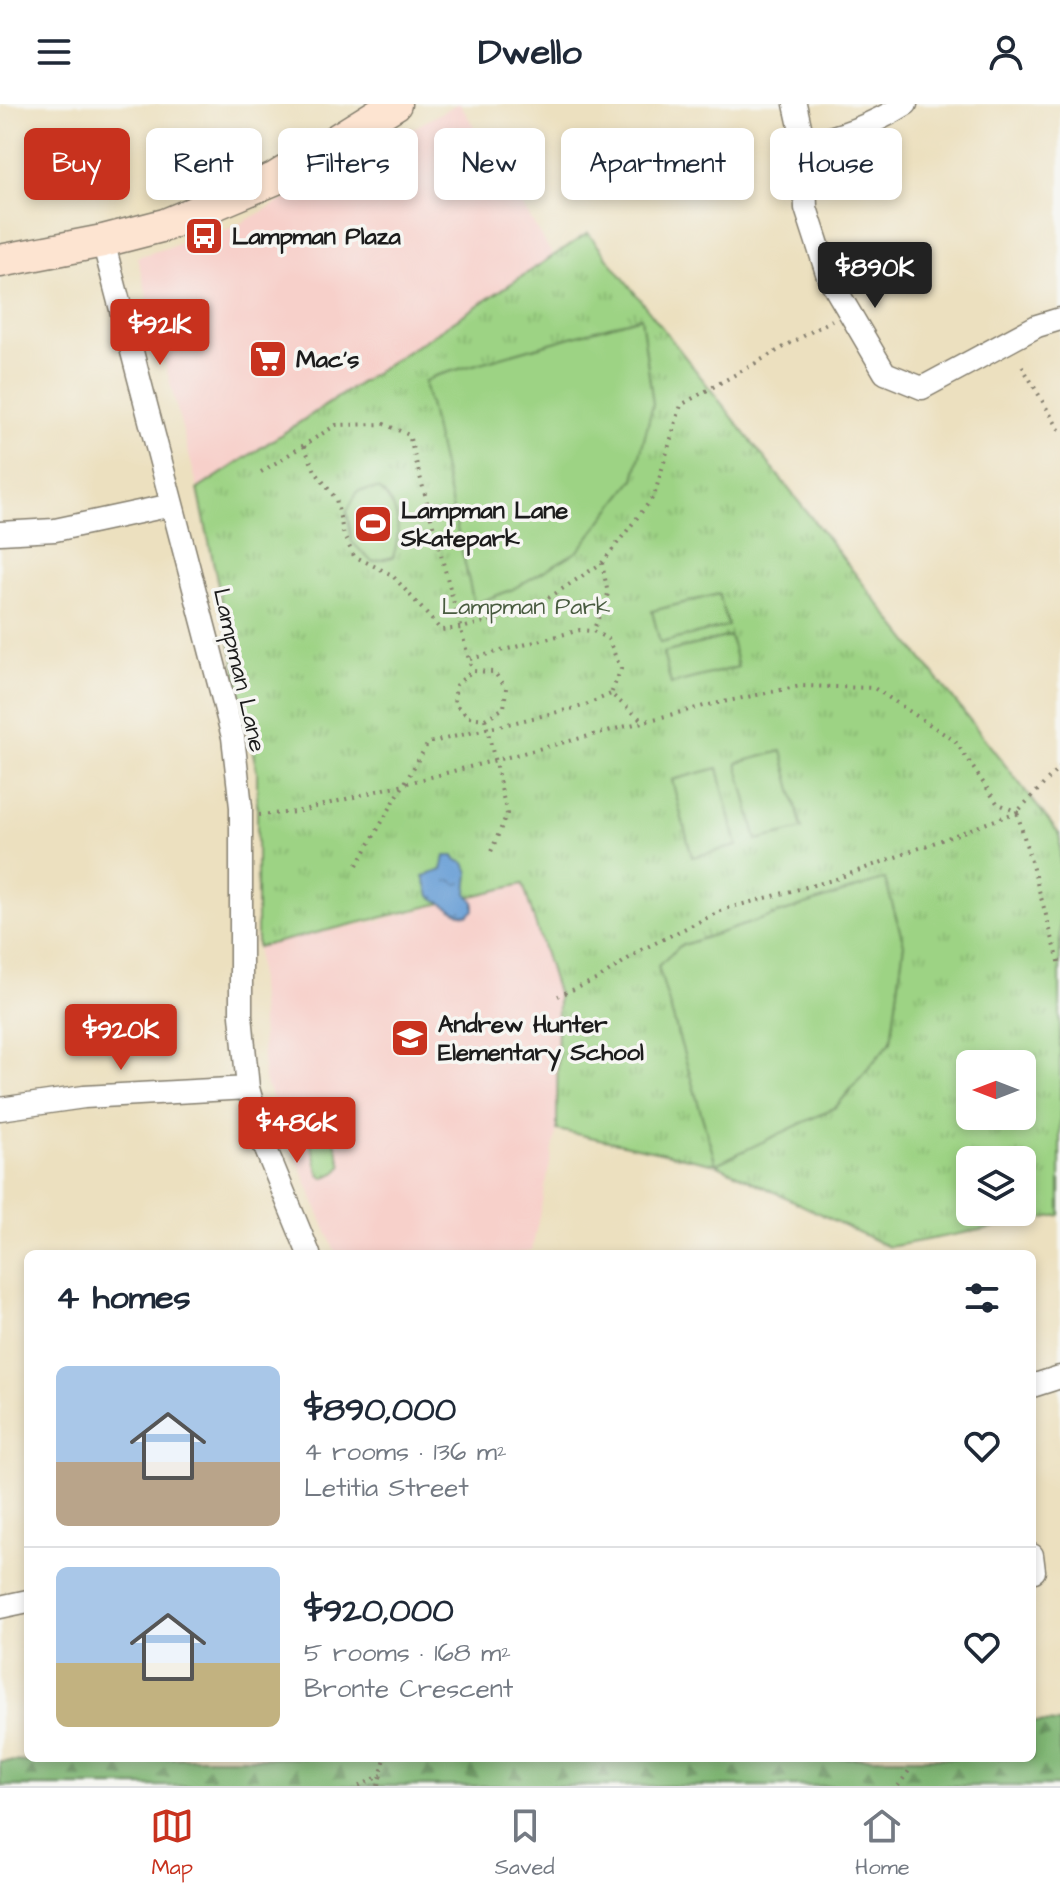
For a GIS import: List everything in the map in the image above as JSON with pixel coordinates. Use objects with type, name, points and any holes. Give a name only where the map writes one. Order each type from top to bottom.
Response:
[{"type":"street","points":[[0,261],[103,241],[165,225],[274,179],[395,104]]},
{"type":"street","points":[[795,104],[800,128]]},
{"type":"street","points":[[859,128],[883,119],[906,104]]},
{"type":"street","points":[[806,200],[828,276],[885,373],[922,388],[1037,326],[1060,319]]},
{"type":"street","name":"Lampman Lane","points":[[103,241],[233,737],[241,817],[241,1015],[248,1088],[265,1147],[307,1250]]},
{"type":"street","points":[[0,533],[55,530],[172,505]]},
{"type":"street","points":[[0,1109],[84,1097],[248,1088]]},
{"type":"street","points":[[1036,1385],[1060,1377]]},
{"type":"street","points":[[0,1607],[24,1602]]},
{"type":"path","points":[[304,446],[315,471],[336,499],[344,536],[354,556],[392,575],[441,630],[462,628],[530,610],[602,563],[654,496],[681,405],[848,311]]},
{"type":"path","points":[[1022,366],[1060,431]]},
{"type":"path","points":[[261,472],[336,425],[384,424],[409,435],[472,671]]},
{"type":"path","points":[[593,631],[608,594],[602,563]]},
{"type":"path","points":[[357,865],[428,743],[583,706],[611,694],[621,669],[608,639],[593,631],[580,630],[470,659]]},
{"type":"path","points":[[472,671],[494,672],[506,688],[504,708],[485,719],[469,717],[454,703],[456,685],[472,671]]},
{"type":"path","points":[[241,817],[296,812],[704,706],[800,686],[874,688],[955,741],[997,803],[1017,812]]},
{"type":"path","points":[[611,694],[644,722]]},
{"type":"path","points":[[485,719],[507,814],[490,854]]},
{"type":"path","points":[[558,996],[600,978],[641,950],[725,909],[836,879],[1017,812],[1060,767]]},
{"type":"path","points":[[1017,812],[1060,965]]},
{"type":"path","points":[[378,1786],[384,1762]]},
{"type":"path","points":[[898,1786],[911,1768]]},
{"type":"path","points":[[359,1786],[382,1775]]},
{"type":"shaded area","points":[[460,104],[475,128],[434,128],[434,200],[519,200],[554,257],[198,489],[137,257],[234,227],[283,200],[418,200],[418,128],[413,128]]},
{"type":"shaded area","name":"Andrew Hunter Elementary School","points":[[523,884],[558,996],[557,1130],[532,1250],[334,1250],[264,1079],[257,947],[373,922]]},
{"type":"green space","name":"Lampman Park","points":[[588,233],[1060,835],[1060,1215],[1036,1219],[1036,1146],[956,1146],[956,1226],[1001,1226],[889,1247],[716,1164],[557,1130],[558,996],[523,884],[257,947],[257,772],[198,489]]},
{"type":"green space","points":[[641,317],[653,404],[634,479],[578,551],[511,590],[474,604],[424,382],[435,376]]},
{"type":"green space","name":"Lampman Lane Skatepark","points":[[379,489],[395,512],[398,529],[393,557],[372,562],[352,542],[347,511],[358,491]]},
{"type":"green space","points":[[719,594],[728,626],[660,643],[652,611]]},
{"type":"green space","points":[[730,636],[738,667],[671,684],[663,653]]},
{"type":"green space","points":[[782,751],[802,829],[757,840],[737,763]]},
{"type":"green space","points":[[718,768],[737,846],[692,857],[672,780]]},
{"type":"green space","points":[[885,879],[904,944],[891,1041],[836,1107],[716,1164],[658,966],[680,946]]},
{"type":"green space","points":[[316,1134],[333,1134],[342,1166],[324,1178],[319,1175],[310,1140]]},
{"type":"green space","points":[[1036,1722],[1060,1723],[1060,1786],[0,1786],[0,1761],[1036,1762]]},
{"type":"water","points":[[445,856],[454,856],[465,863],[469,873],[467,893],[474,902],[474,910],[468,915],[460,914],[430,896],[424,876],[442,870]]},
{"type":"place","name":"Lampman Plaza","points":[[204,236]]},
{"type":"place","name":"Mac's","points":[[268,359]]},
{"type":"place","name":"Lampman Lane Skatepark","points":[[373,524]]},
{"type":"place","name":"Andrew Hunter Elementary School","points":[[410,1038]]}]
